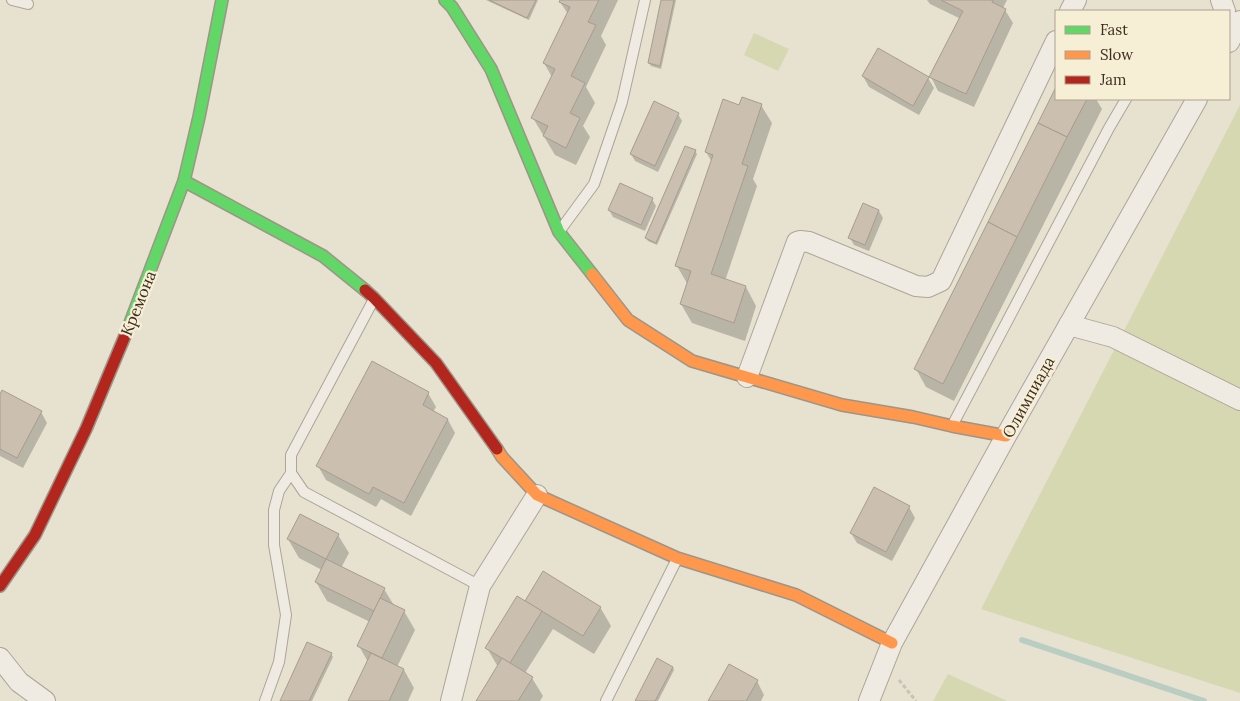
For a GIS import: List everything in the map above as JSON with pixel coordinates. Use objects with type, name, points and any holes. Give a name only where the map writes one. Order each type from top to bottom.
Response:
[{"type":"street","name":"Кремона","points":[[0,586],[36,535],[86,429],[134,314],[184,181],[199,117],[222,0]]},
{"type":"street","points":[[445,0],[452,7],[490,69],[559,232],[628,320],[692,361],[747,378],[842,405],[1006,436]]},
{"type":"street","points":[[747,378],[796,242],[809,242],[916,286],[928,287],[941,281],[1055,43]]},
{"type":"street","name":"Олимпиада","points":[[868,701],[892,643],[1068,325],[1196,100]]},
{"type":"street","points":[[184,181],[323,256],[374,298],[436,362],[502,457],[536,495],[677,558],[796,595],[892,643]]},
{"type":"street","points":[[1068,325],[1113,337],[1240,400]]},
{"type":"street","points":[[451,701],[480,586],[536,495]]},
{"type":"street","points":[[0,658],[19,682],[44,701]]},
{"type":"lane","points":[[12,0],[28,4]]},
{"type":"lane","points":[[559,232],[594,184],[622,102],[645,0]]},
{"type":"lane","points":[[952,426],[1125,100]]},
{"type":"lane","points":[[264,701],[279,662],[286,615],[274,545],[274,510],[278,491],[291,473],[292,455],[374,298]]},
{"type":"lane","points":[[291,473],[304,492],[480,586]]},
{"type":"lane","points":[[606,701],[677,558]]},
{"type":"green space","points":[[754,33],[789,49],[778,71],[744,55]]},
{"type":"green space","points":[[1240,105],[1240,693],[981,609]]},
{"type":"green space","points":[[948,674],[1007,701],[933,701]]},
{"type":"building","points":[[489,0],[536,0],[527,18]]},
{"type":"building","points":[[560,0],[599,0],[588,22],[596,25],[571,76],[585,83],[570,113],[580,118],[566,148],[543,136],[548,126],[531,118],[555,69],[543,63],[570,7],[559,2]]},
{"type":"building","points":[[661,0],[674,0],[660,66],[648,63]]},
{"type":"building","points":[[941,0],[993,0],[992,2],[1006,9],[966,94],[929,77],[963,11]]},
{"type":"building","points":[[878,48],[929,77],[913,106],[862,76]]},
{"type":"building","points":[[1055,89],[1055,100],[1086,100],[1067,137],[1038,123]]},
{"type":"building","points":[[742,97],[762,104],[742,164],[748,166],[711,274],[746,286],[734,323],[680,304],[691,271],[675,266],[713,155],[705,152],[723,99],[739,105]]},
{"type":"building","points":[[654,101],[679,113],[655,166],[630,154]]},
{"type":"building","points":[[1038,123],[1067,137],[1017,237],[988,222]]},
{"type":"building","points":[[685,146],[696,150],[656,243],[645,238]]},
{"type":"building","points":[[620,183],[653,198],[641,225],[608,210]]},
{"type":"building","points":[[863,203],[879,210],[865,245],[848,238]]},
{"type":"building","points":[[988,222],[1017,237],[943,384],[914,369]]},
{"type":"building","points":[[372,361],[429,392],[423,405],[448,419],[404,503],[373,487],[369,494],[316,466]]},
{"type":"building","points":[[2,390],[42,411],[17,458],[0,449],[0,394]]},
{"type":"building","points":[[874,487],[910,506],[886,552],[850,533]]},
{"type":"building","points":[[300,514],[339,534],[326,559],[287,539]]},
{"type":"building","points":[[326,559],[385,588],[374,611],[315,582]]},
{"type":"building","points":[[543,571],[601,607],[583,636],[525,601]]},
{"type":"building","points":[[517,596],[542,611],[510,663],[485,648]]},
{"type":"building","points":[[380,598],[405,610],[382,658],[357,646]]},
{"type":"building","points":[[307,642],[332,653],[309,701],[280,701]]},
{"type":"building","points":[[371,653],[404,669],[389,701],[348,701]]},
{"type":"building","points":[[502,658],[533,677],[518,701],[476,701]]},
{"type":"building","points":[[657,658],[673,667],[655,701],[635,701]]},
{"type":"building","points":[[729,664],[758,680],[746,701],[708,701]]},
{"type":"waterway","points":[[1022,640],[1204,701]]},
{"type":"traffic: fast","points":[[127,331],[184,181],[199,117],[222,0]]},
{"type":"traffic: fast","points":[[445,0],[452,7],[491,69],[559,232],[592,274]]},
{"type":"traffic: fast","points":[[184,181],[323,256],[365,290]]},
{"type":"traffic: slow","points":[[592,274],[628,320],[692,361],[842,405],[1006,436]]},
{"type":"traffic: slow","points":[[497,449],[537,495],[677,558],[796,595],[892,643]]},
{"type":"traffic: jam","points":[[365,290],[436,363],[497,449]]},
{"type":"traffic: jam","points":[[0,586],[35,535],[86,429],[127,331]]}]
